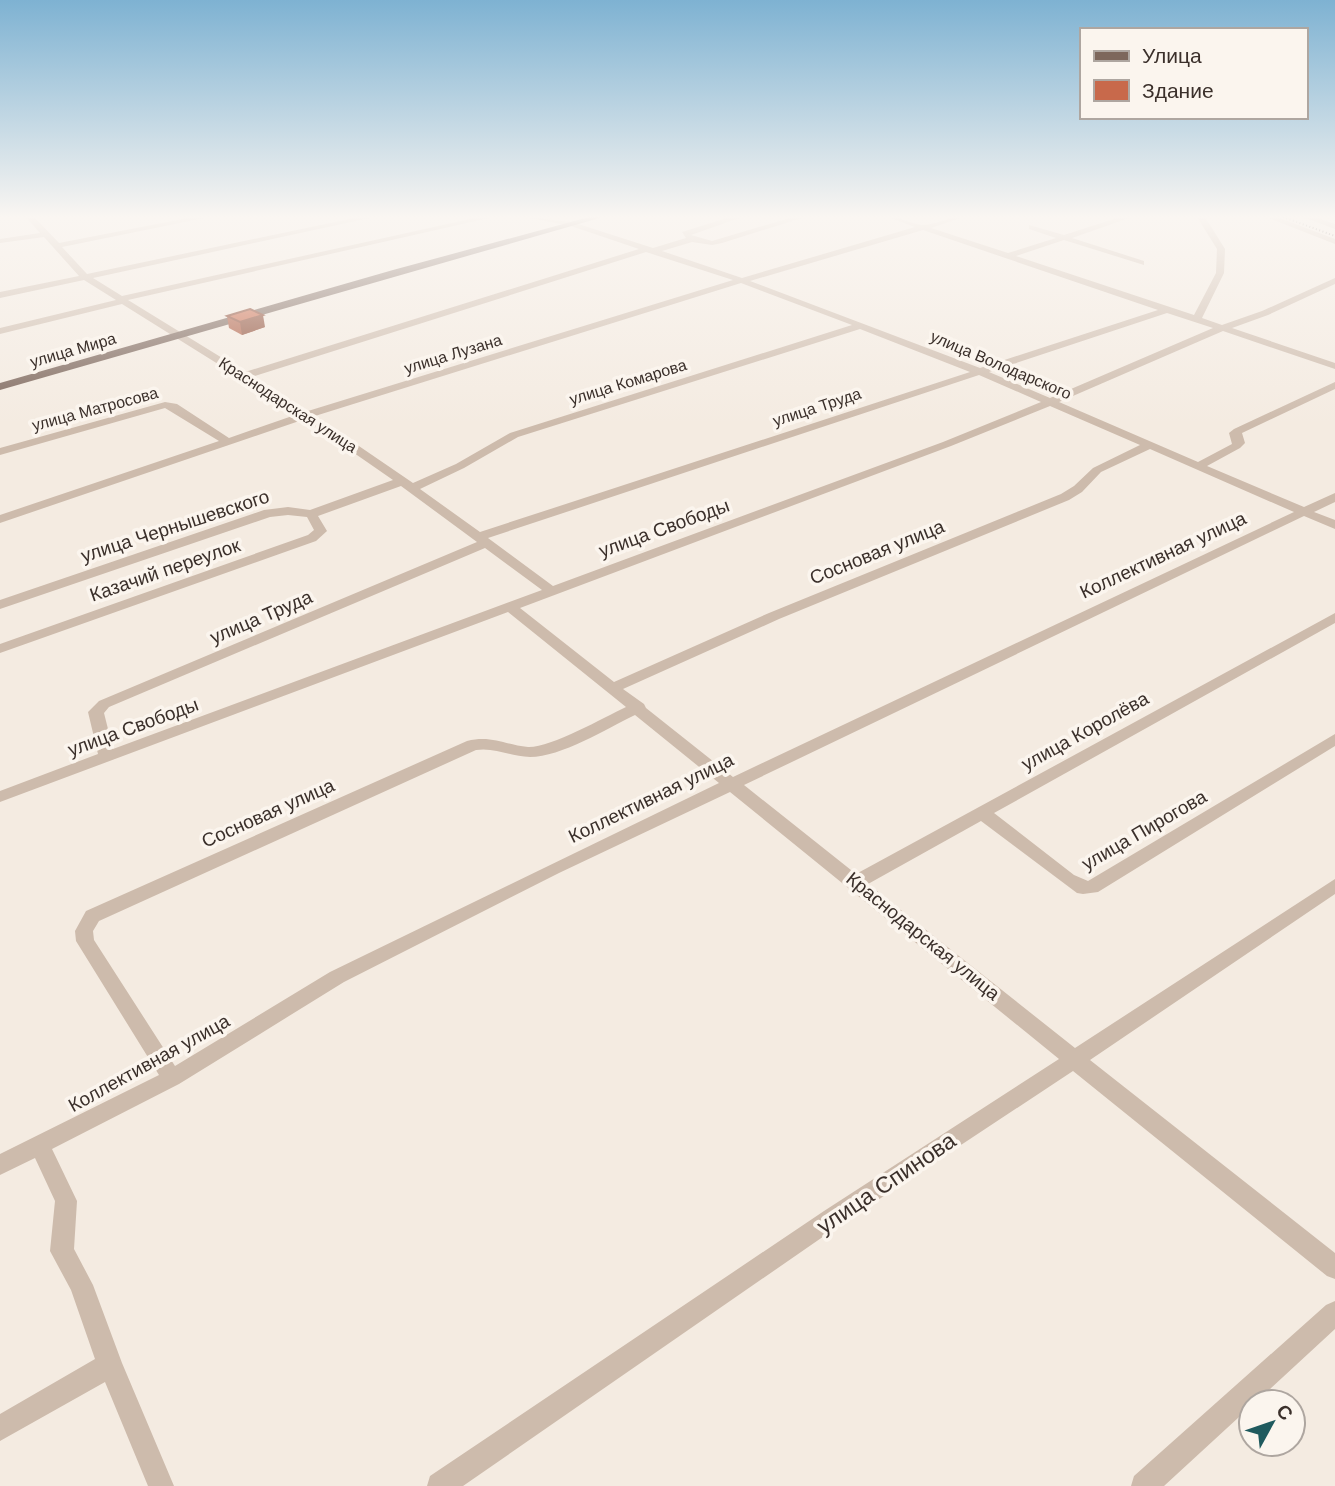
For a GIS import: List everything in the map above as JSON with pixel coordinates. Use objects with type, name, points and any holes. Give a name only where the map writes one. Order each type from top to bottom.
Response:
[{"type":"main road","name":"улица Мира","points":[[0,387],[352,286]]},
{"type":"street","points":[[0,295],[39,286]]},
{"type":"street","name":"Краснодарская улица","points":[[101,286],[176,336],[307,415],[407,484],[550,590]]},
{"type":"street","points":[[0,331],[182,286]]},
{"type":"street","points":[[243,376],[533,286]]},
{"type":"street","name":"улица Лузана","points":[[0,519],[307,415],[723,286]]},
{"type":"street","name":"улица Володарского","points":[[759,286],[979,372],[1335,525]]},
{"type":"street","points":[[1095,286],[1335,366]]},
{"type":"street","points":[[1196,320],[1213,286]]},
{"type":"street","name":"улица Свободы","points":[[0,797],[947,444],[1323,286]]},
{"type":"street","name":"улица Труда","points":[[107,757],[96,719],[96,712],[104,704],[483,540],[1166,310]]},
{"type":"street","name":"улица Комарова","points":[[407,484],[460,466],[514,435],[862,326]]},
{"type":"street","points":[[1198,466],[1236,446],[1239,443],[1235,433],[1238,431],[1335,385]]},
{"type":"street","name":"улица Матросова","points":[[0,452],[165,405],[173,406],[230,443]]},
{"type":"street","name":"Сосновая улица","points":[[613,688],[774,616],[1065,497],[1078,489],[1097,470],[1150,445]]},
{"type":"street","name":"улица Чернышевского","points":[[0,605],[268,513],[288,511],[311,514],[407,484]]},
{"type":"street","name":"Коллективная улица","points":[[0,1165],[172,1078],[337,977],[733,782],[1335,497]]},
{"type":"street","name":"Казачий переулок","points":[[0,649],[312,538],[321,531],[311,514]]},
{"type":"street","name":"Краснодарская улица","points":[[509,606],[733,782],[1335,1268]]},
{"type":"street","name":"улица Королёва","points":[[857,882],[1335,617]]},
{"type":"street","name":"Сосновая улица","points":[[172,1078],[85,941],[84,931],[92,916],[110,905],[472,745],[489,743],[528,752],[547,750],[639,707]]},
{"type":"street","name":"улица Пирогова","points":[[981,812],[1068,879],[1083,888],[1092,887],[1335,739]]},
{"type":"street","name":"улица Спинова","points":[[440,1486],[832,1218],[1216,967],[1335,885]]},
{"type":"street","points":[[40,1146],[66,1201],[62,1251],[81,1285],[110,1365],[161,1486]]},
{"type":"street","points":[[1144,1486],[1335,1313]]},
{"type":"street","points":[[0,1428],[110,1365]]},
{"type":"building","points":[[250,309],[263,315],[240,322],[227,316]]}]
